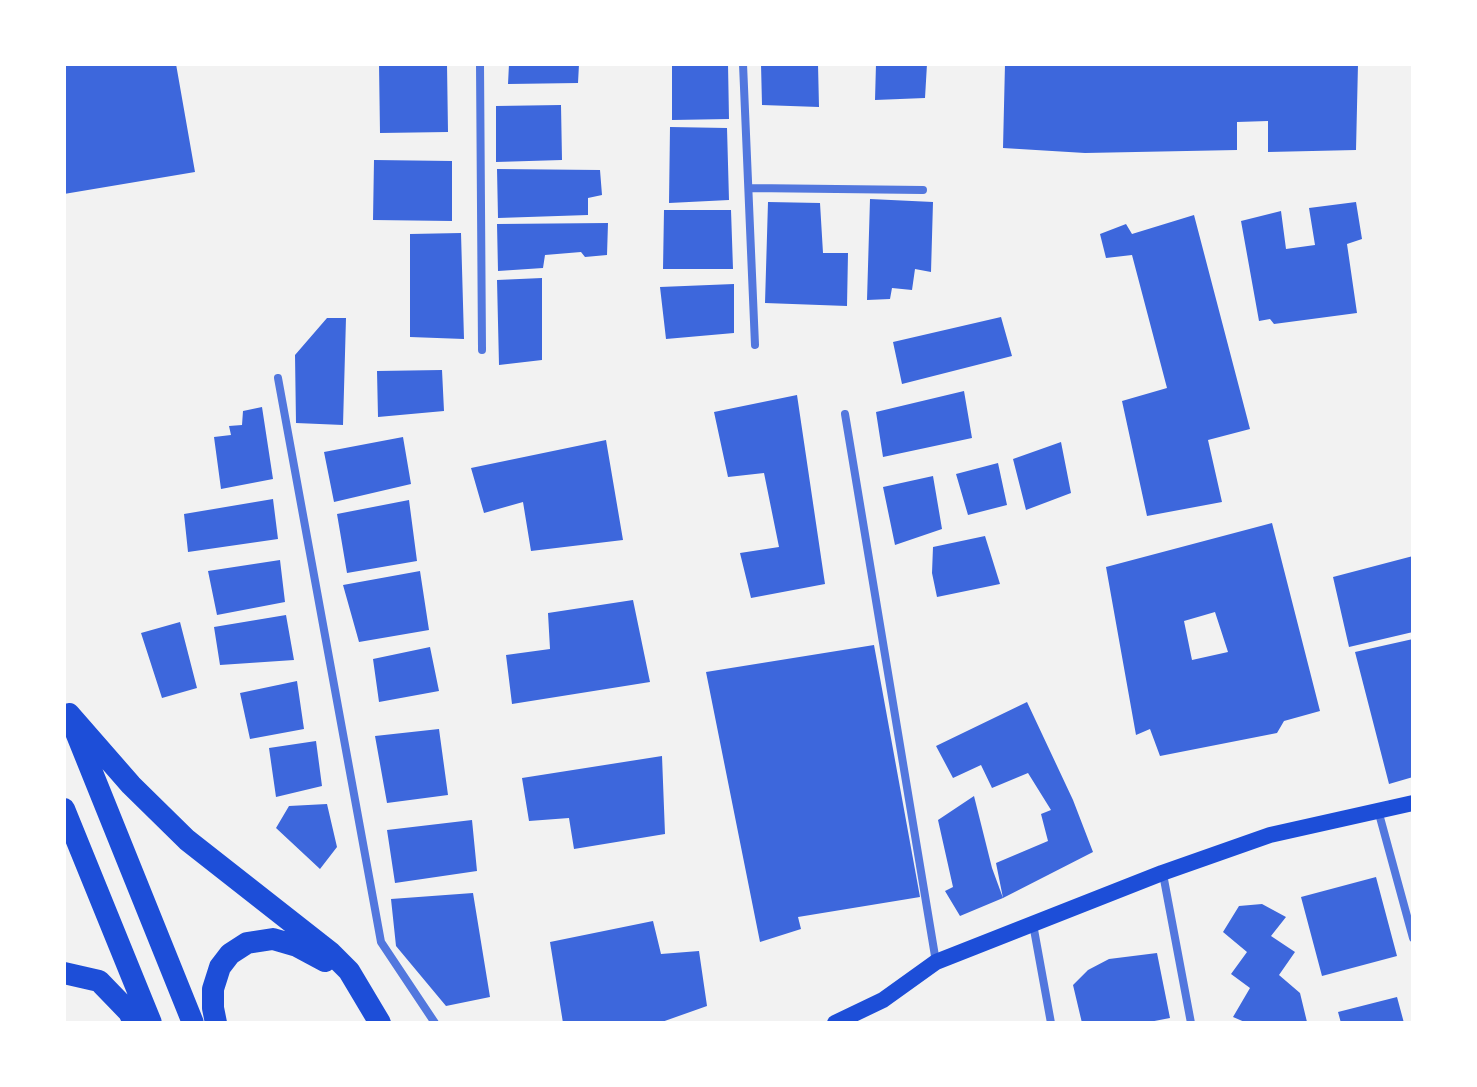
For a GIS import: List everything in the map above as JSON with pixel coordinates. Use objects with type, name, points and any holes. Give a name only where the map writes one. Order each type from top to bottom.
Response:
[{"type":"highway","points":[[66,709],[131,785],[187,840],[331,953],[349,971],[380,1023]]},
{"type":"highway","points":[[66,709],[193,1023]]},
{"type":"highway","points":[[64,809],[151,1023]]},
{"type":"highway","points":[[216,1023],[213,989],[220,967],[230,954],[247,943],[273,939],[297,946],[327,963],[359,990]]},
{"type":"highway","points":[[64,973],[99,981],[129,1012],[134,1023]]},
{"type":"main road","points":[[835,1023],[883,1000],[936,962],[1162,873],[1270,835],[1413,803]]},
{"type":"street","points":[[480,64],[482,350]]},
{"type":"street","points":[[743,64],[755,345]]},
{"type":"street","points":[[750,188],[923,190]]},
{"type":"street","points":[[278,378],[381,942],[435,1023]]},
{"type":"street","points":[[845,414],[936,962]]},
{"type":"street","points":[[1378,810],[1413,938]]},
{"type":"street","points":[[1162,873],[1191,1023]]},
{"type":"street","points":[[1033,924],[1051,1023]]},
{"type":"building","points":[[64,64],[176,64],[195,172],[64,194]]},
{"type":"building","points":[[379,64],[447,64],[448,132],[380,133]]},
{"type":"building","points":[[509,64],[579,64],[578,83],[508,84]]},
{"type":"building","points":[[672,64],[728,64],[729,119],[672,120]]},
{"type":"building","points":[[761,64],[818,64],[819,107],[762,105]]},
{"type":"building","points":[[876,64],[927,64],[925,98],[875,100]]},
{"type":"building","points":[[1005,64],[1358,64],[1356,150],[1268,152],[1268,121],[1237,122],[1237,150],[1085,153],[1003,148]]},
{"type":"building","points":[[561,105],[562,160],[496,162],[496,106]]},
{"type":"building","points":[[670,127],[727,128],[729,200],[669,203]]},
{"type":"building","points":[[374,160],[452,161],[452,221],[373,220]]},
{"type":"building","points":[[497,169],[600,170],[602,195],[588,198],[588,215],[498,218]]},
{"type":"building","points":[[870,199],[933,202],[931,272],[915,269],[912,290],[892,288],[890,299],[867,300]]},
{"type":"building","points":[[768,202],[820,203],[823,253],[848,253],[847,306],[765,303]]},
{"type":"building","points":[[1356,202],[1362,239],[1347,244],[1357,313],[1274,324],[1270,319],[1259,321],[1241,221],[1281,211],[1286,249],[1315,245],[1309,208]]},
{"type":"building","points":[[664,210],[731,210],[733,269],[663,269]]},
{"type":"building","points":[[1194,215],[1250,429],[1208,440],[1222,502],[1147,516],[1122,401],[1167,388],[1132,255],[1106,258],[1100,234],[1126,224],[1132,234]]},
{"type":"building","points":[[608,223],[607,255],[585,257],[581,252],[545,255],[543,268],[498,271],[497,224]]},
{"type":"building","points":[[461,233],[464,339],[410,337],[410,234]]},
{"type":"building","points":[[542,278],[542,360],[499,365],[497,280]]},
{"type":"building","points":[[734,284],[734,333],[666,339],[660,287]]},
{"type":"building","points":[[1001,317],[1012,356],[902,384],[893,342]]},
{"type":"building","points":[[327,318],[346,318],[343,425],[296,423],[295,355]]},
{"type":"building","points":[[442,370],[444,411],[378,417],[377,371]]},
{"type":"building","points":[[964,391],[972,438],[883,457],[876,412]]},
{"type":"building","points":[[797,395],[825,584],[751,598],[740,553],[779,547],[764,473],[728,477],[714,412]]},
{"type":"building","points":[[262,407],[273,479],[221,489],[214,437],[231,435],[229,426],[242,425],[243,411]]},
{"type":"building","points":[[403,437],[411,484],[334,502],[324,452]]},
{"type":"building","points":[[606,440],[623,540],[531,551],[523,502],[484,513],[471,468]]},
{"type":"building","points":[[1061,442],[1071,493],[1026,510],[1013,459]]},
{"type":"building","points":[[998,463],[1007,505],[968,515],[956,474]]},
{"type":"building","points":[[933,476],[942,529],[895,545],[883,487]]},
{"type":"building","points":[[273,499],[278,539],[188,552],[184,514]]},
{"type":"building","points":[[409,500],[417,561],[347,573],[337,514]]},
{"type":"building","points":[[1272,523],[1320,711],[1284,721],[1277,733],[1160,756],[1150,729],[1136,735],[1106,567]],"holes":[[[1215,612],[1228,652],[1192,660],[1184,621]]]},
{"type":"building","points":[[985,536],[1000,584],[937,597],[932,573],[933,547]]},
{"type":"building","points":[[1413,556],[1413,632],[1349,647],[1333,577]]},
{"type":"building","points":[[280,560],[285,602],[217,615],[208,571]]},
{"type":"building","points":[[420,571],[429,630],[359,642],[343,585]]},
{"type":"building","points":[[633,600],[650,682],[512,704],[506,655],[550,649],[548,613]]},
{"type":"building","points":[[286,615],[294,660],[220,665],[214,627]]},
{"type":"building","points":[[180,622],[197,688],[162,698],[141,633]]},
{"type":"building","points":[[1413,639],[1413,777],[1389,784],[1355,652]]},
{"type":"building","points":[[874,645],[920,897],[798,917],[801,929],[760,942],[706,672]]},
{"type":"building","points":[[430,647],[439,691],[379,702],[373,659]]},
{"type":"building","points":[[297,681],[304,729],[250,739],[240,693]]},
{"type":"building","points":[[1027,702],[1073,800],[1093,852],[1003,898],[996,863],[1048,841],[1041,814],[1051,810],[1028,773],[992,788],[981,765],[953,778],[936,746]]},
{"type":"building","points":[[439,729],[448,795],[387,803],[375,736]]},
{"type":"building","points":[[316,741],[322,786],[276,797],[269,748]]},
{"type":"building","points":[[662,756],[665,834],[574,849],[569,818],[529,821],[522,778]]},
{"type":"building","points":[[974,796],[992,868],[1003,898],[960,916],[945,891],[953,887],[938,820]]},
{"type":"building","points":[[327,804],[337,847],[320,869],[276,828],[289,806]]},
{"type":"building","points":[[472,820],[477,871],[395,883],[387,830]]},
{"type":"building","points":[[1376,877],[1397,956],[1322,976],[1301,897]]},
{"type":"building","points":[[473,893],[490,997],[446,1006],[396,946],[391,899]]},
{"type":"building","points":[[1262,904],[1286,917],[1271,936],[1295,952],[1279,975],[1300,993],[1307,1022],[1247,1023],[1233,1017],[1250,988],[1231,974],[1247,952],[1223,932],[1239,906]]},
{"type":"building","points":[[653,921],[661,954],[699,951],[707,1006],[659,1023],[563,1023],[550,942]]},
{"type":"building","points":[[1157,953],[1170,1018],[1144,1023],[1082,1023],[1073,985],[1088,970],[1109,959]]},
{"type":"building","points":[[1397,997],[1404,1023],[1341,1023],[1338,1012]]}]
